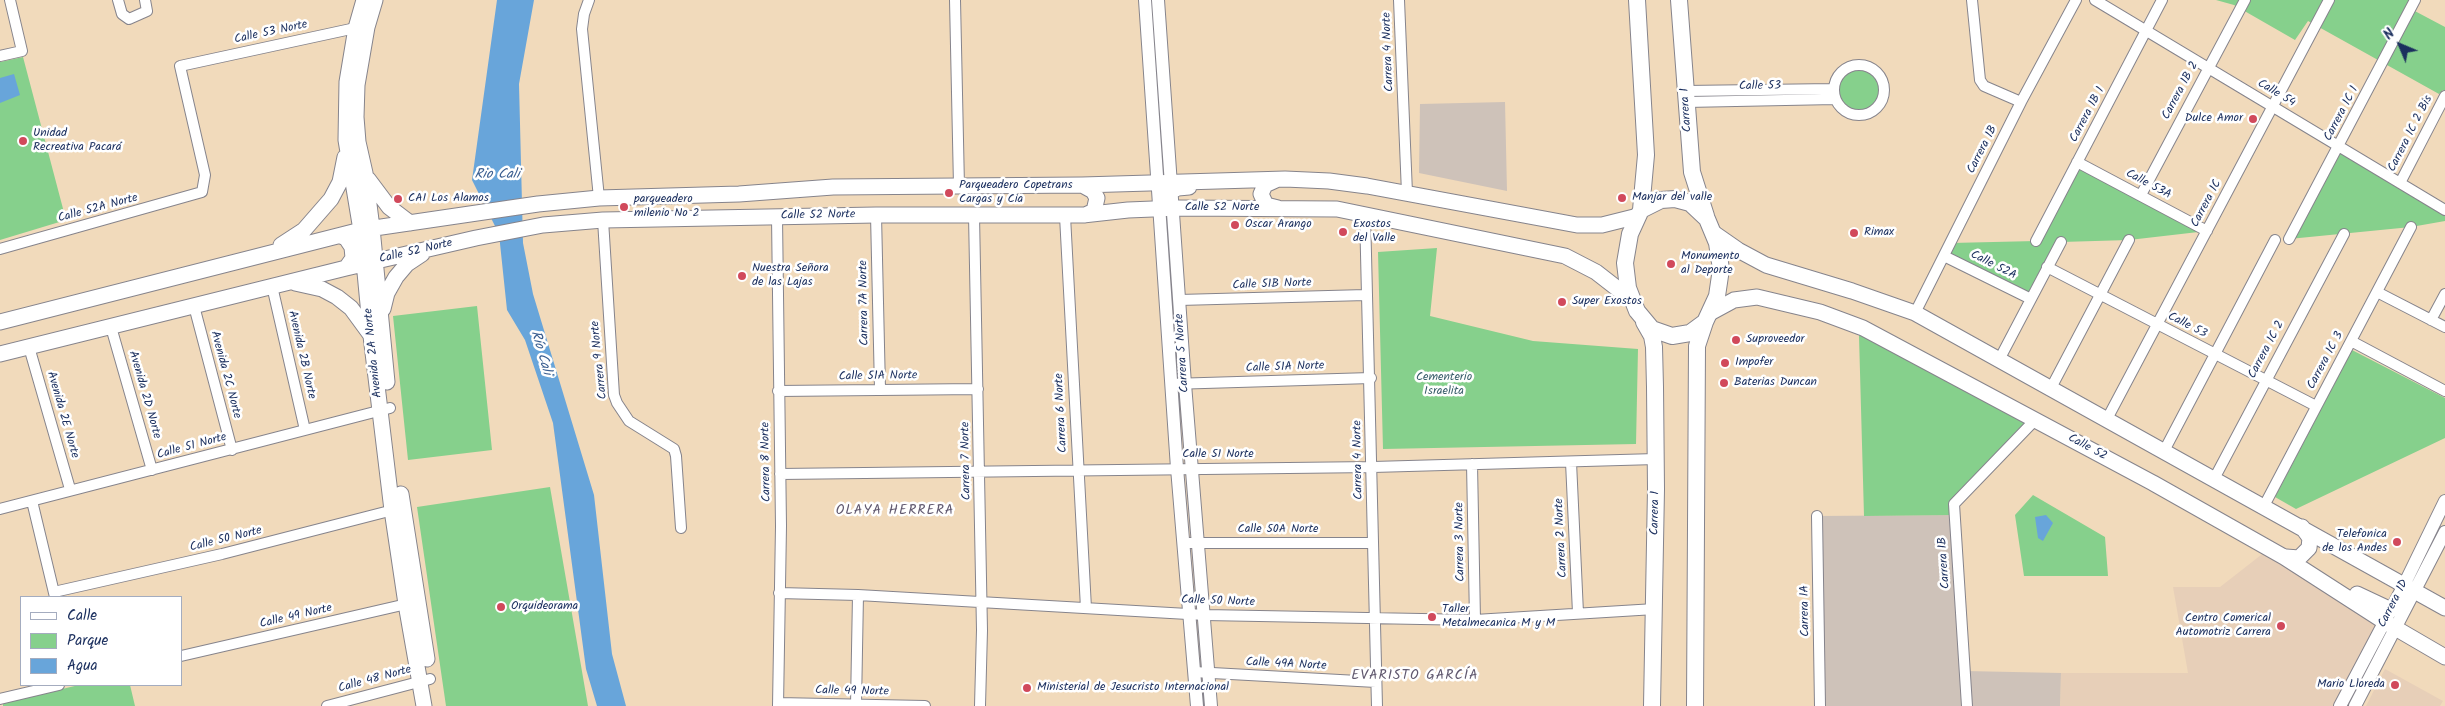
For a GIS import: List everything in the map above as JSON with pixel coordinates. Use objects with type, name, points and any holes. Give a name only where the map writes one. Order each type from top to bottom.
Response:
[{"type":"main road","name":"Avenida 2A Norte","points":[[364,0],[356,117],[358,142],[365,173],[376,333],[412,603],[426,680],[434,706]]},
{"type":"main road","name":"Avenida 2A Norte","points":[[369,232],[346,140],[347,82],[361,27],[375,0]]},
{"type":"main road","points":[[1637,0],[1646,155],[1640,213],[1630,234],[1626,253],[1626,276],[1632,300],[1644,322],[1656,332],[1672,336],[1690,333],[1708,317]]},
{"type":"main road","name":"Carrera 1","points":[[1680,0],[1692,172],[1707,218]]},
{"type":"main road","points":[[250,258],[287,242],[319,216],[340,182],[346,140]]},
{"type":"main road","points":[[365,173],[379,196],[394,211],[418,222]]},
{"type":"main road","name":"Calle 52 Norte","points":[[0,322],[341,236],[538,204],[599,198],[718,195],[833,187],[1166,186],[1206,181],[1285,179],[1329,181],[1407,193],[1577,226],[1602,225],[1640,213]]},
{"type":"main road","points":[[1279,208],[1266,205],[1262,199],[1262,191],[1268,182],[1285,179]]},
{"type":"main road","points":[[1082,185],[1090,188],[1097,198],[1094,210],[1083,216]]},
{"type":"main road","points":[[1164,207],[1166,186]]},
{"type":"main road","points":[[716,220],[709,213],[708,207],[710,201],[718,195]]},
{"type":"main road","points":[[1640,213],[1661,200],[1675,199],[1690,203],[1707,218],[1715,234],[1719,252],[1720,278],[1697,346],[1695,706]]},
{"type":"main road","name":"Calle 52 Norte","points":[[0,354],[370,262],[476,238],[544,225],[602,220],[716,220],[876,215],[1083,216],[1164,207],[1338,209],[1365,213],[1565,256],[1596,272],[1632,300]]},
{"type":"main road","points":[[1715,234],[1738,250],[1766,265],[1852,291],[1915,313],[2301,526],[2445,608]]},
{"type":"main road","points":[[341,236],[350,242],[354,253],[350,264],[346,268]]},
{"type":"main road","points":[[289,283],[306,284],[337,297],[376,333],[387,293],[396,277],[407,264],[421,254],[436,248]]},
{"type":"main road","name":"Calle 52","points":[[1708,317],[1734,300],[1756,297],[1820,312],[1885,338],[2284,556],[2391,620],[2445,657]]},
{"type":"main road","name":"Carrera 1","points":[[1644,322],[1652,336],[1654,347],[1656,459],[1652,706]]},
{"type":"main road","points":[[2284,556],[2299,558],[2310,548],[2310,538],[2301,526]]},
{"type":"main road","points":[[2391,620],[2410,588]]},
{"type":"main road","name":"Avenida 2A Norte","points":[[424,706],[426,680]]},
{"type":"street","points":[[0,56],[22,51],[10,0]]},
{"type":"street","points":[[118,0],[122,14],[129,18],[147,10],[145,0]]},
{"type":"street","points":[[589,0],[584,14],[582,29],[599,198]]},
{"type":"street","points":[[955,0],[959,186]]},
{"type":"street","points":[[1145,0],[1166,186]]},
{"type":"street","points":[[1158,0],[1166,186]]},
{"type":"street","name":"Carrera 4 Norte","points":[[1399,0],[1407,193]]},
{"type":"street","points":[[1972,0],[1980,80],[1984,86],[2021,102]]},
{"type":"street","name":"Carrera 1B","points":[[1915,313],[2021,102],[2076,0]]},
{"type":"street","name":"Calle 54","points":[[2095,0],[2445,210]]},
{"type":"street","name":"Carrera 1B 1","points":[[2036,241],[2162,0]]},
{"type":"street","name":"Carrera 1B 2","points":[[2141,195],[2245,0]]},
{"type":"street","name":"Carrera 1C","points":[[2107,419],[2329,0]]},
{"type":"street","name":"Carrera 1C 1","points":[[2289,239],[2416,0]]},
{"type":"street","name":"Calle 53 Norte","points":[[202,192],[206,175],[180,66],[361,27]]},
{"type":"street","points":[[1854,65],[1867,66],[1873,69],[1884,85],[1881,103],[1866,115],[1847,113],[1834,94],[1835,82],[1842,71],[1854,65]]},
{"type":"street","name":"Calle 53","points":[[1686,96],[1834,94]]},
{"type":"street","name":"Carrera 1C 2 Bis","points":[[2400,183],[2445,96]]},
{"type":"street","name":"Calle 53A","points":[[2077,162],[2207,231]]},
{"type":"street","name":"Calle 52A Norte","points":[[0,249],[202,192]]},
{"type":"street","name":"Carrera 5 Norte","points":[[1164,207],[1179,300],[1211,706]]},
{"type":"street","name":"Carrera 5 Norte","points":[[1164,207],[1171,384],[1197,706]]},
{"type":"street","name":"Carrera 4 Norte","points":[[1365,213],[1372,467],[1372,543],[1378,706]]},
{"type":"street","name":"Carrera 7A Norte","points":[[876,215],[880,389]]},
{"type":"street","name":"Carrera 7 Norte","points":[[974,215],[980,473],[980,706]]},
{"type":"street","name":"Carrera 6 Norte","points":[[1065,216],[1086,608]]},
{"type":"street","name":"Carrera 8 Norte","points":[[777,217],[780,474],[778,705]]},
{"type":"street","name":"Carrera 9 Norte","points":[[602,220],[614,395],[617,403],[629,420],[674,449],[682,528]]},
{"type":"street","name":"Carrera 1C 3","points":[[2264,506],[2411,227]]},
{"type":"street","name":"Carrera 1C 2","points":[[2214,479],[2344,234]]},
{"type":"street","points":[[2051,388],[2129,240]]},
{"type":"street","points":[[2164,451],[2275,240]]},
{"type":"street","points":[[1999,360],[2061,242]]},
{"type":"street","name":"Calle 52A","points":[[1944,256],[2031,299]]},
{"type":"street","name":"Calle 53","points":[[2047,267],[2316,406]]},
{"type":"street","name":"Avenida 2B Norte","points":[[272,286],[305,430]]},
{"type":"street","points":[[2377,292],[2445,327]]},
{"type":"street","points":[[2431,320],[2445,294]]},
{"type":"street","name":"Calle 51B Norte","points":[[1179,300],[1366,295]]},
{"type":"street","name":"Avenida 2C Norte","points":[[194,306],[232,450]]},
{"type":"street","name":"Avenida 2D Norte","points":[[111,327],[152,470]]},
{"type":"street","points":[[2351,341],[2445,391]]},
{"type":"street","name":"Avenida 2E Norte","points":[[30,347],[70,489]]},
{"type":"street","name":"Calle 51A Norte","points":[[1171,384],[1370,378]]},
{"type":"street","name":"Calle 51A Norte","points":[[778,391],[978,389]]},
{"type":"street","name":"Calle 51 Norte","points":[[0,508],[232,450],[385,409]]},
{"type":"street","name":"Carrera 1B","points":[[1967,706],[1954,504],[2034,420]]},
{"type":"street","name":"Calle 51 Norte","points":[[780,474],[1372,467],[1656,459]]},
{"type":"street","name":"Carrera 2 Norte","points":[[1571,462],[1578,613]]},
{"type":"street","name":"Carrera 3 Norte","points":[[1472,464],[1475,620]]},
{"type":"street","points":[[32,501],[54,595]]},
{"type":"street","name":"Carrera 1D","points":[[2410,588],[2445,501]]},
{"type":"street","name":"Calle 50 Norte","points":[[54,595],[398,509]]},
{"type":"street","name":"Carrera 1A","points":[[1817,516],[1820,706]]},
{"type":"street","name":"Carrera 1D","points":[[2410,588],[2445,532]]},
{"type":"street","name":"Calle 50A Norte","points":[[1184,543],[1372,543]]},
{"type":"street","name":"Calle 50 Norte","points":[[780,593],[858,595],[1205,615],[1475,620],[1655,609]]},
{"type":"street","points":[[856,705],[858,595]]},
{"type":"street","name":"Calle 49 Norte","points":[[182,656],[412,603]]},
{"type":"street","name":"Carrera 1D","points":[[2340,706],[2391,620]]},
{"type":"street","name":"Carrera 1D","points":[[2355,706],[2391,620]]},
{"type":"street","name":"Calle 49A Norte","points":[[1194,672],[1376,682]]},
{"type":"street","name":"Calle 48 Norte","points":[[327,706],[426,680]]},
{"type":"street","points":[[0,699],[55,686]]},
{"type":"street","name":"Calle 49 Norte","points":[[778,705],[925,706]]},
{"type":"shaded area","points":[[1505,102],[1507,191],[1419,173],[1420,104]]},
{"type":"shaded area","points":[[1955,515],[1965,671],[2061,673],[2060,706],[1820,706],[1817,516]]},
{"type":"shaded area","name":"Centro Comerical Automotriz Carrera","points":[[2270,548],[2385,622],[2340,706],[2060,706],[2061,673],[2188,673],[2173,587],[2220,587]]},
{"type":"shaded area","name":"Mario Lloreda","points":[[2385,669],[2443,701],[2440,706],[2366,706]]},
{"type":"green space","points":[[2216,0],[2415,0],[2411,9],[2445,27],[2445,91],[2443,90],[2439,94],[2308,21],[2295,40],[2234,5]]},
{"type":"green space","name":"Unidad Recreativa Pacará","points":[[23,57],[66,220],[0,240],[0,62]]},
{"type":"green space","points":[[1854,65],[1873,69],[1878,73],[1884,85],[1881,103],[1866,115],[1847,113],[1835,99],[1686,102],[1686,91],[1833,89],[1842,71]]},
{"type":"green space","points":[[2339,147],[2445,210],[2445,221],[2411,227],[2289,239]]},
{"type":"green space","points":[[2077,162],[2207,231],[2129,240],[2061,242],[2031,299],[1944,256],[1951,243],[2036,241]]},
{"type":"green space","name":"Cementerio Israelita","points":[[1437,248],[1430,316],[1533,341],[1638,349],[1636,444],[1383,449],[1378,252]]},
{"type":"green space","points":[[477,306],[492,450],[408,460],[393,316]]},
{"type":"green space","points":[[1863,328],[2035,420],[1954,504],[1955,515],[1864,516],[1859,336]]},
{"type":"green space","points":[[2352,350],[2445,398],[2445,438],[2296,509],[2275,497]]},
{"type":"green space","name":"Orquideorama","points":[[550,487],[588,706],[446,706],[417,507]]},
{"type":"green space","points":[[2033,495],[2105,537],[2108,576],[2024,576],[2015,515]]},
{"type":"green space","points":[[75,686],[130,686],[135,706],[3,706],[3,703]]},
{"type":"water","name":"Rio Cali","points":[[497,0],[534,0],[519,84],[523,243],[533,294],[594,495],[612,654],[626,706],[597,706],[586,669],[553,423],[525,340],[507,310],[499,234],[472,180]]},
{"type":"water","points":[[14,74],[20,95],[0,103],[0,78]]},
{"type":"water","points":[[2046,515],[2053,523],[2043,541],[2038,538],[2035,517]]},
{"type":"place","name":"Dulce Amor","points":[[2253,119]]},
{"type":"place","name":"Unidad Recreativa Pacará","points":[[23,141]]},
{"type":"place","name":"Parqueadero Copetrans Cargas y Cia","points":[[949,193]]},
{"type":"place","name":"Manjar del valle","points":[[1622,198]]},
{"type":"place","name":"CAI Los Alamos","points":[[398,199]]},
{"type":"place","name":"parqueadero milenio No 2","points":[[624,207]]},
{"type":"place","name":"Oscar Arango","points":[[1235,225]]},
{"type":"place","name":"Exostos del Valle","points":[[1343,232]]},
{"type":"place","name":"Rimax","points":[[1854,233]]},
{"type":"place","name":"Monumento al Deporte","points":[[1671,264]]},
{"type":"place","name":"Nuestra Señora de las Lajas","points":[[742,276]]},
{"type":"place","name":"Super Exostos","points":[[1562,302]]},
{"type":"place","name":"Suproveedor","points":[[1736,340]]},
{"type":"place","name":"Impofer","points":[[1725,363]]},
{"type":"place","name":"Baterias Duncan","points":[[1724,383]]},
{"type":"place","name":"Telefonica de los Andes","points":[[2397,542]]},
{"type":"place","name":"Orquideorama","points":[[501,607]]},
{"type":"place","name":"Taller Metalmecanica M y M","points":[[1432,617]]},
{"type":"place","name":"Centro Comerical Automotriz Carrera","points":[[2281,626]]},
{"type":"place","name":"Mario Lloreda","points":[[2395,685]]},
{"type":"place","name":"Ministerial de Jesucristo Internacional","points":[[1027,688]]},
{"type":"district","name":"OLAYA HERRERA","points":[[895,512]]},
{"type":"district","name":"EVARISTO GARCÍA","points":[[1415,677]]},
{"type":"water label","name":"Río Cali","points":[[540,353]]}]
